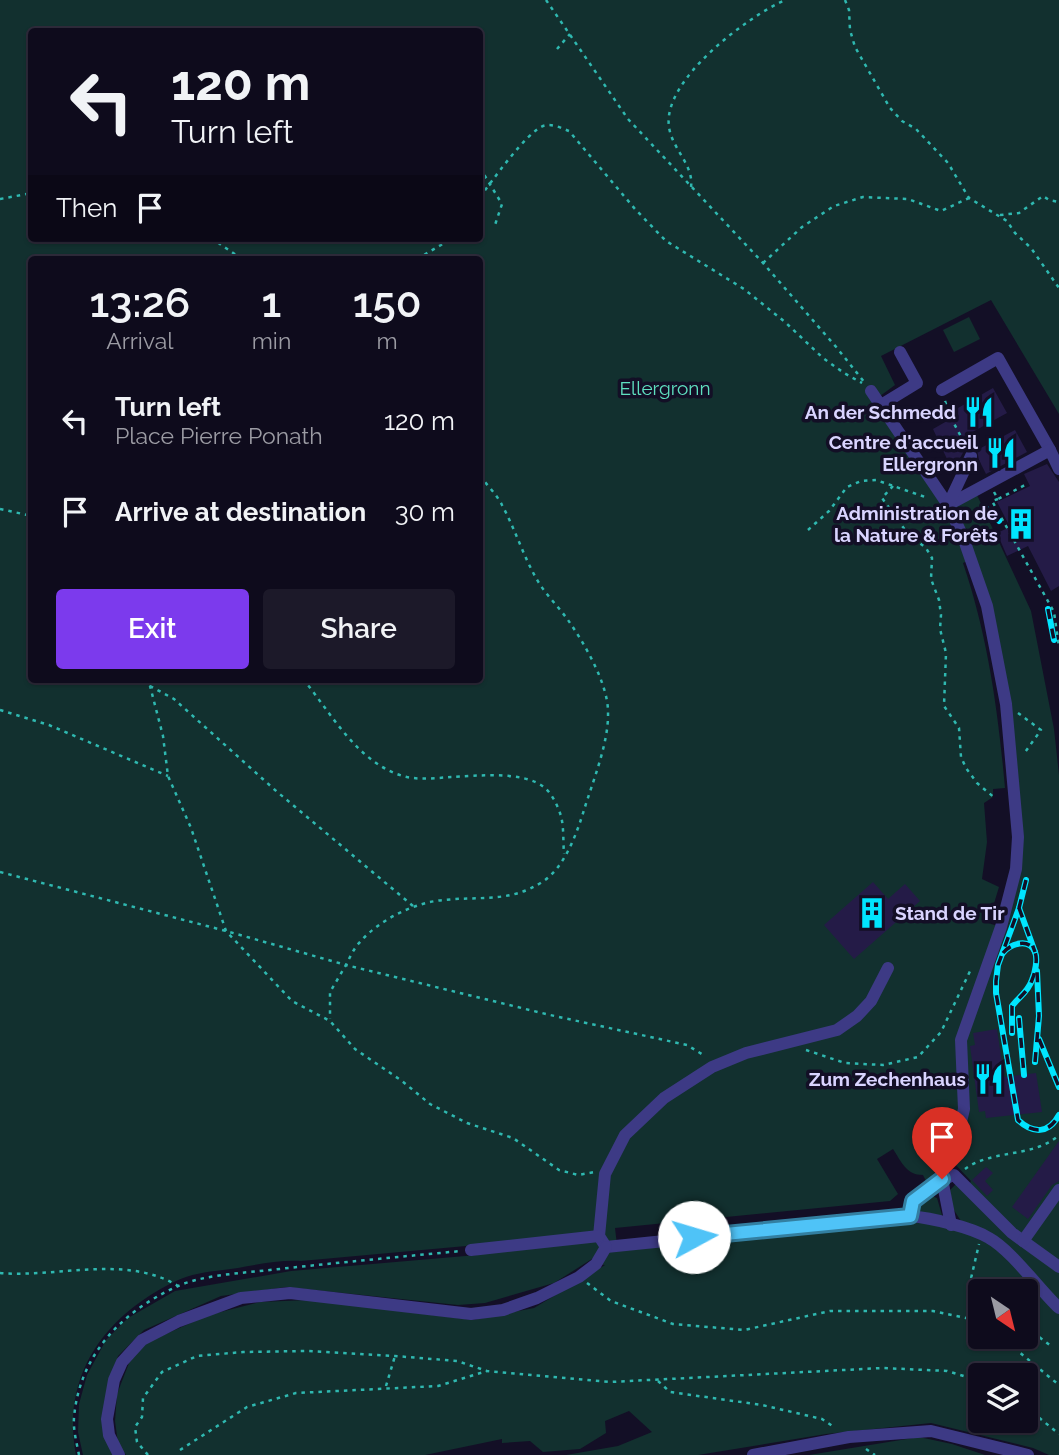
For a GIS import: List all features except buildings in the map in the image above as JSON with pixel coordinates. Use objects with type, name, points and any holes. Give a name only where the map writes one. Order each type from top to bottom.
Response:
[{"type":"street","points":[[881,405],[916,383],[900,352]]},
{"type":"street","points":[[942,390],[998,358],[1059,469]]},
{"type":"street","points":[[871,391],[948,505],[963,537],[987,606],[1006,704],[1012,769],[1018,837],[1016,869],[1001,927],[961,1040],[964,1108],[958,1134],[942,1162],[1012,1233],[1059,1267]]},
{"type":"street","points":[[948,505],[1050,450]]},
{"type":"street","points":[[948,505],[971,456]]},
{"type":"street","points":[[119,1455],[109,1435],[107,1419],[114,1380],[122,1362],[142,1340],[179,1321],[241,1298],[290,1293],[471,1314],[503,1310],[537,1298],[579,1277],[596,1264],[602,1241],[605,1174],[625,1135],[664,1098],[712,1067],[746,1054],[836,1030],[857,1016],[872,1001],[887,968]]},
{"type":"street","points":[[910,1216],[913,1201],[953,1175]]},
{"type":"street","points":[[951,1225],[953,1175]]},
{"type":"street","points":[[1023,1241],[1059,1190]]},
{"type":"street","points":[[471,1250],[910,1216],[951,1225],[989,1238],[1003,1249],[1059,1308]]},
{"type":"street","points":[[753,1455],[849,1437],[931,1432],[1028,1455]]},
{"type":"path","points":[[483,193],[530,135],[544,125],[557,125],[569,131],[666,241],[744,289],[785,322],[823,358],[865,384],[763,263],[628,119],[546,0]]},
{"type":"path","points":[[691,187],[693,177],[673,143],[668,125],[672,104],[691,74],[714,48],[729,35],[785,0]]},
{"type":"path","points":[[845,0],[849,10],[849,30],[855,47],[891,108],[902,121],[916,129],[948,163],[969,198],[1000,215],[1031,247],[1059,288]]},
{"type":"path","points":[[557,49],[570,34]]},
{"type":"path","points":[[483,174],[502,204],[494,228]]},
{"type":"path","points":[[0,199],[28,194]]},
{"type":"path","points":[[1000,215],[1018,213],[1043,196],[1059,202]]},
{"type":"path","points":[[763,263],[802,227],[834,206],[863,197],[908,199],[941,211],[969,198]]},
{"type":"path","points":[[217,242],[238,256]]},
{"type":"path","points":[[421,256],[444,242]]},
{"type":"path","points":[[942,390],[950,416],[971,456]]},
{"type":"path","points":[[330,1021],[330,992],[359,942],[378,926],[414,907],[443,900],[484,900],[516,894],[544,881],[564,857],[578,831],[603,741],[608,712],[605,690],[589,654],[535,576],[502,503],[483,480]]},
{"type":"path","points":[[808,530],[829,511],[847,487],[861,481],[876,480],[948,505]]},
{"type":"path","points":[[1027,484],[992,501],[1054,611],[1059,647]]},
{"type":"path","points":[[893,486],[882,498],[908,534],[926,548],[932,558],[931,579],[939,600],[940,629],[946,653],[944,706],[959,728],[961,757],[966,768],[977,783],[996,799]]},
{"type":"path","points":[[992,489],[998,499]]},
{"type":"path","points":[[0,509],[28,515]]},
{"type":"path","points":[[147,683],[174,699],[275,790],[414,907]]},
{"type":"path","points":[[306,683],[353,741],[381,766],[407,777],[432,779],[495,774],[526,779],[545,787],[555,800],[562,819],[564,857]]},
{"type":"path","points":[[150,686],[163,736],[168,776],[191,828],[226,931],[292,1001],[330,1021],[355,1049],[430,1104],[467,1123],[513,1138],[559,1170],[578,1175],[596,1172],[605,1174]]},
{"type":"path","points":[[1006,704],[1041,730],[1012,769]]},
{"type":"path","points":[[0,710],[49,725],[168,776]]},
{"type":"path","points":[[0,872],[346,965],[687,1045],[703,1054],[712,1067]]},
{"type":"path","points":[[796,1042],[808,1052],[845,1063],[883,1065],[918,1057],[941,1032],[973,967]]},
{"type":"path","points":[[953,1175],[975,1162],[1042,1145],[1059,1135]]},
{"type":"path","points":[[972,1279],[981,1235]]},
{"type":"path","points":[[79,1455],[74,1420],[81,1386],[91,1358],[102,1340],[126,1315],[177,1286],[222,1276],[471,1250]]},
{"type":"path","points":[[0,1273],[120,1269],[162,1276],[177,1286]]},
{"type":"path","points":[[579,1277],[611,1301],[673,1324],[744,1331],[830,1311],[933,1311],[968,1318]]},
{"type":"path","points":[[1038,1336],[1051,1346]]},
{"type":"path","points":[[1014,1349],[1030,1363]]},
{"type":"path","points":[[148,1455],[137,1442],[135,1427],[142,1417],[143,1398],[162,1372],[197,1356],[308,1351],[395,1356],[457,1361],[487,1371],[610,1382],[883,1368],[947,1371],[968,1376]]},
{"type":"path","points":[[385,1387],[395,1356]]},
{"type":"path","points":[[1038,1369],[1059,1385]]},
{"type":"path","points":[[180,1450],[247,1407],[296,1393],[438,1386],[487,1371]]},
{"type":"path","points":[[658,1381],[670,1392],[762,1405],[822,1419],[849,1437]]},
{"type":"path","points":[[1038,1417],[1059,1434]]},
{"type":"green space","name":"Ellergronn","points":[[0,0],[1059,0],[1059,414],[991,300],[881,356],[895,385],[876,399],[950,509],[977,495],[1031,611],[1054,729],[1059,775],[1059,1455],[1049,1455],[1033,1448],[972,1433],[1038,1433],[1038,1363],[968,1363],[968,1432],[931,1423],[826,1434],[698,1455],[566,1455],[618,1446],[652,1432],[629,1411],[605,1421],[606,1433],[580,1449],[543,1452],[530,1441],[502,1443],[502,1439],[425,1455],[126,1455],[118,1443],[115,1421],[117,1394],[129,1363],[143,1344],[209,1315],[260,1302],[308,1300],[473,1320],[534,1308],[605,1265],[596,1264],[595,1257],[554,1283],[485,1303],[458,1305],[286,1287],[221,1296],[144,1330],[118,1356],[107,1391],[114,1455],[83,1455],[78,1432],[79,1404],[87,1375],[106,1340],[128,1318],[175,1291],[291,1271],[477,1255],[510,1242],[277,1262],[183,1278],[128,1311],[109,1330],[82,1374],[75,1399],[73,1426],[76,1455],[0,1455]],"holes":[[[971,559],[1006,704],[1016,869],[1001,927],[988,923],[999,887],[982,879],[987,842],[984,803],[993,797],[993,789],[1005,788],[991,674],[963,563]],[[893,1149],[912,1173],[923,1175],[927,1183],[942,1162],[951,1160],[971,1181],[969,1185],[955,1185],[950,1190],[952,1207],[966,1229],[944,1222],[937,1198],[932,1196],[918,1205],[919,1216],[617,1245],[615,1228],[890,1201],[898,1194],[877,1159]]]},
{"type":"green space","points":[[969,317],[980,339],[954,352],[943,330]]},
{"type":"green space","points":[[919,1437],[985,1455],[809,1455]]},
{"type":"railway","points":[[987,509],[999,521]]},
{"type":"railway","points":[[1048,609],[1054,640]]},
{"type":"railway","points":[[1026,880],[1019,908],[998,965],[996,993],[1018,1120],[1029,1128],[1040,1130],[1050,1126],[1059,1115]]},
{"type":"railway","points":[[1019,908],[1035,952]]},
{"type":"railway","points":[[1003,953],[1010,947],[1024,943],[1032,947],[1036,955],[1030,984],[1012,1006],[1012,1033]]},
{"type":"railway","points":[[1035,1062],[1039,1016],[1037,971]]},
{"type":"railway","points":[[1019,1018],[1024,1075]]},
{"type":"railway","points":[[1039,1039],[1059,1087]]},
{"type":"place","name":"An der Schmedd","points":[[979,412]]},
{"type":"place","name":"Centre d'accueil Ellergronn","points":[[1001,453]]},
{"type":"place","name":"Administration de la Nature & Forêts","points":[[1021,524]]},
{"type":"place","name":"Stand de Tir","points":[[872,913]]},
{"type":"place","name":"Zum Zechenhaus","points":[[989,1079]]},
{"type":"route","points":[[694,1237],[910,1216],[913,1201],[942,1179]]}]
